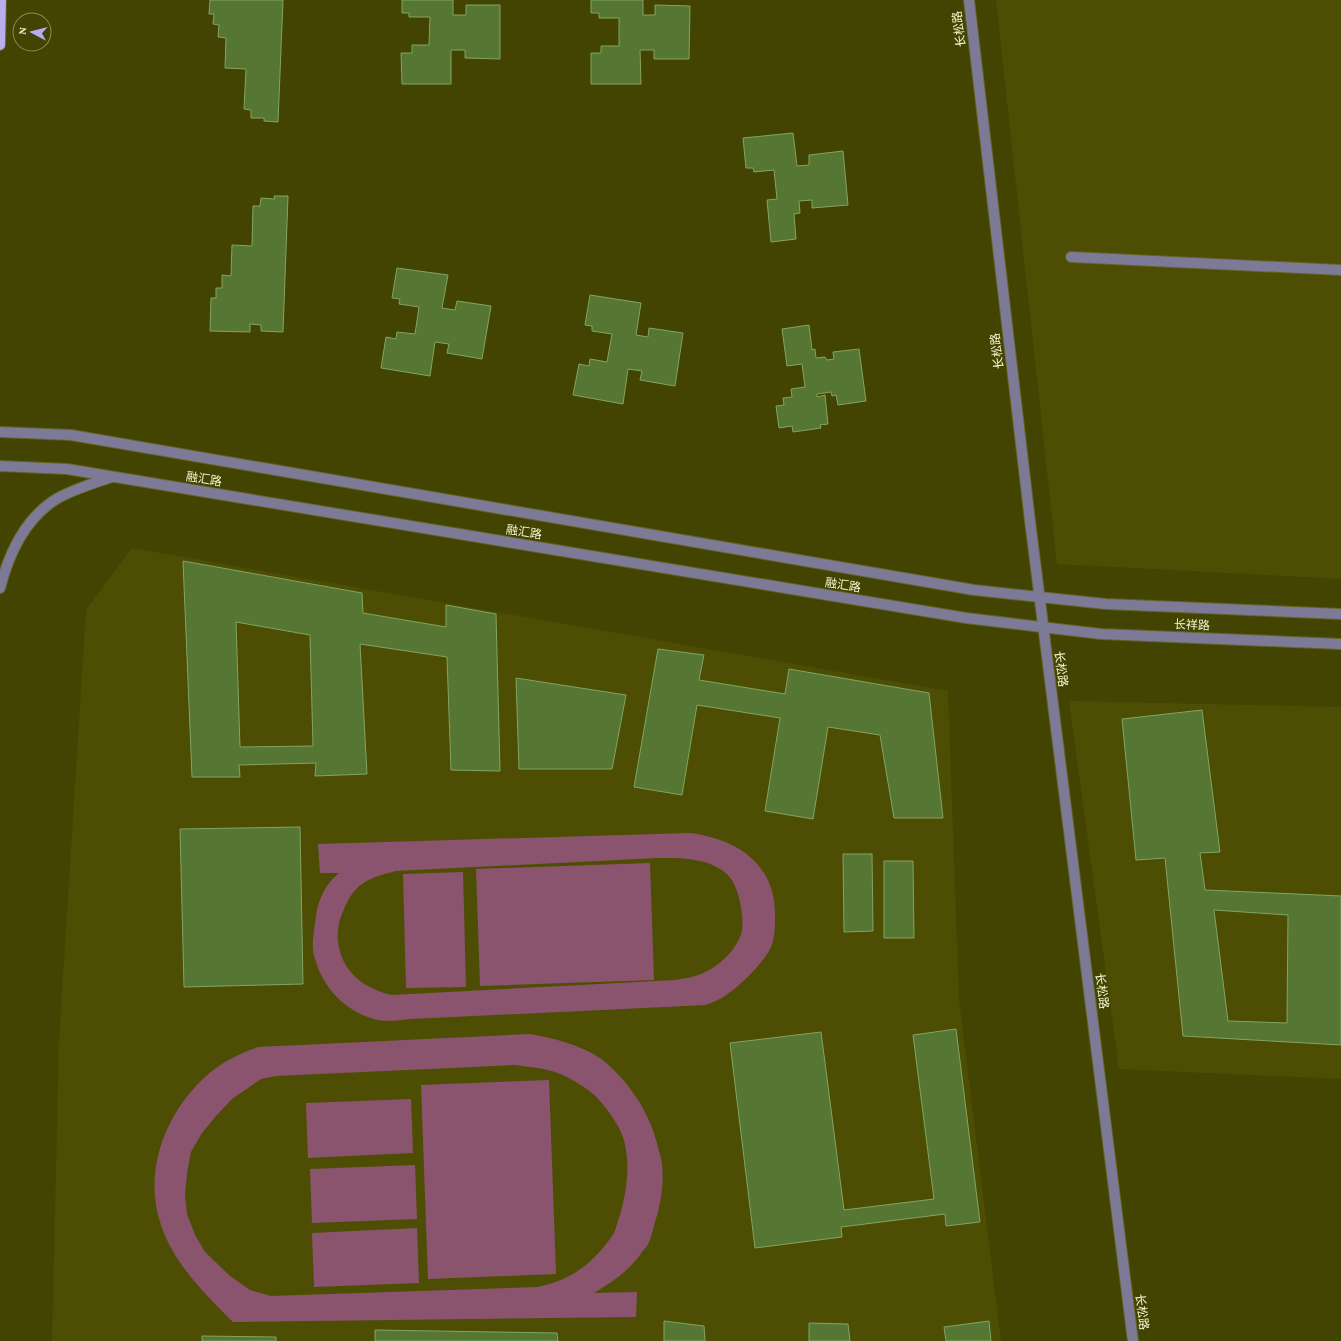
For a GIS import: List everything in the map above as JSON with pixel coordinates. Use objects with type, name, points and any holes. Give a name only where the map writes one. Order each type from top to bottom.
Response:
[{"type":"main road","points":[[0,0],[0,46]]},
{"type":"street","name":"长松路","points":[[969,0],[1039,597],[1133,1341]]},
{"type":"street","points":[[1071,257],[1341,270]]},
{"type":"street","name":"融汇路","points":[[0,432],[71,435],[966,588],[1106,604],[1341,614]]},
{"type":"street","name":"融汇路","points":[[0,466],[67,469],[966,618],[1043,627]]},
{"type":"street","points":[[0,588],[4,571],[14,546],[31,522],[44,508],[65,495],[83,487],[114,477]]},
{"type":"street","name":"长祥路","points":[[1043,627],[1101,634],[1341,644]]},
{"type":"shaded area","points":[[996,0],[1341,0],[1341,579],[1057,564]]},
{"type":"shaded area","points":[[132,548],[948,691],[959,1000],[1001,1341],[52,1341],[59,1041],[86,610]]},
{"type":"shaded area","points":[[1069,701],[1341,707],[1341,1079],[1119,1069]]},
{"type":"shaded area","points":[[690,833],[707,836],[738,848],[761,868],[769,882],[774,898],[774,937],[772,945],[766,955],[748,977],[720,999],[706,1005],[391,1021],[378,1020],[357,1012],[339,999],[325,982],[316,962],[313,953],[313,944],[317,909],[325,889],[333,878],[339,873],[320,873],[318,844]],"holes":[[[656,858],[691,859],[716,866],[730,877],[736,889],[742,912],[742,930],[740,936],[737,943],[728,955],[717,965],[702,974],[676,980],[391,995],[373,989],[358,980],[350,972],[340,952],[338,942],[340,920],[353,892],[370,879],[396,871]]]},
{"type":"shaded area","points":[[650,863],[654,980],[480,986],[476,869]]},
{"type":"shaded area","points":[[463,872],[466,987],[406,988],[403,874]]},
{"type":"shaded area","points":[[530,1034],[559,1040],[588,1051],[604,1061],[622,1079],[638,1100],[650,1122],[662,1163],[663,1179],[660,1201],[652,1235],[647,1246],[637,1259],[615,1280],[594,1293],[637,1292],[636,1317],[233,1322],[191,1278],[174,1253],[161,1225],[156,1205],[154,1185],[156,1166],[161,1146],[177,1110],[189,1094],[203,1079],[222,1064],[236,1056],[258,1047]],"holes":[[[516,1065],[555,1072],[569,1078],[588,1090],[599,1100],[612,1117],[621,1132],[624,1142],[627,1164],[626,1186],[622,1208],[615,1231],[599,1253],[581,1269],[571,1275],[561,1280],[537,1287],[271,1296],[250,1290],[230,1276],[205,1252],[195,1235],[187,1214],[185,1195],[191,1152],[202,1133],[232,1099],[261,1079],[276,1076]]]},
{"type":"shaded area","points":[[549,1080],[556,1274],[428,1279],[421,1085]]},
{"type":"shaded area","points":[[411,1099],[413,1153],[308,1158],[306,1103]]},
{"type":"shaded area","points":[[415,1165],[417,1219],[312,1223],[310,1169]]},
{"type":"shaded area","points":[[417,1228],[419,1283],[314,1287],[312,1233]]},
{"type":"building","points":[[210,0],[283,0],[278,122],[264,121],[264,118],[251,118],[251,110],[244,109],[246,69],[225,68],[226,38],[218,37],[219,25],[213,24],[214,14],[209,14]]},
{"type":"building","points":[[402,0],[453,0],[453,15],[466,15],[466,5],[500,5],[500,59],[465,58],[465,50],[451,50],[451,84],[402,84],[401,53],[412,53],[412,45],[429,45],[430,17],[409,17],[409,13],[402,13]]},
{"type":"building","points":[[591,0],[643,0],[643,15],[655,15],[655,5],[690,6],[689,59],[654,59],[654,50],[640,50],[641,84],[591,84],[591,53],[601,53],[601,46],[619,46],[619,18],[599,18],[599,13],[591,13]]},
{"type":"building","points":[[793,133],[797,166],[809,165],[809,155],[843,151],[848,205],[812,208],[812,200],[799,201],[800,213],[794,214],[796,239],[771,242],[767,200],[777,199],[774,170],[754,172],[753,168],[746,168],[743,138]]},
{"type":"building","points":[[274,196],[288,196],[283,332],[261,331],[261,325],[250,324],[250,332],[210,331],[211,298],[216,298],[216,288],[222,288],[222,275],[231,276],[232,245],[252,246],[253,206],[260,206],[261,198],[275,199]]},
{"type":"building","points":[[397,268],[448,275],[442,308],[455,310],[457,301],[491,306],[482,359],[447,353],[449,344],[435,342],[430,376],[381,368],[386,337],[396,339],[397,332],[415,334],[419,307],[399,304],[400,299],[392,298]]},
{"type":"building","points":[[590,295],[641,303],[636,335],[648,337],[649,328],[683,333],[675,386],[640,380],[642,371],[628,369],[623,404],[573,395],[579,364],[589,366],[590,359],[607,362],[612,334],[592,331],[592,326],[585,325]]},
{"type":"building","points":[[809,325],[812,350],[815,349],[816,358],[825,357],[827,360],[834,359],[833,352],[859,349],[866,401],[838,405],[836,395],[832,396],[831,392],[817,394],[817,397],[825,395],[828,424],[820,425],[821,428],[793,432],[792,426],[779,428],[776,406],[784,405],[783,398],[792,397],[791,389],[805,387],[802,364],[787,366],[782,329]]},
{"type":"building","points":[[183,561],[362,593],[363,613],[446,627],[446,605],[496,614],[500,771],[451,770],[447,657],[360,644],[367,774],[315,776],[316,763],[239,765],[240,777],[192,777]],"holes":[[[236,622],[310,635],[313,746],[240,747]]]},
{"type":"building","points":[[658,649],[704,655],[699,680],[785,694],[789,669],[929,693],[943,818],[894,818],[880,735],[828,727],[813,819],[765,811],[780,718],[697,705],[682,795],[634,787]]},
{"type":"building","points":[[516,678],[626,695],[612,769],[519,769]]},
{"type":"building","points":[[1202,710],[1220,852],[1200,853],[1205,890],[1341,896],[1341,1045],[1183,1036],[1165,858],[1136,860],[1122,719]],"holes":[[[1214,910],[1288,915],[1287,1023],[1228,1021]]]},
{"type":"building","points":[[300,827],[303,984],[184,987],[180,829]]},
{"type":"building","points":[[843,854],[872,854],[873,931],[844,932]]},
{"type":"building","points":[[884,861],[913,861],[914,938],[884,938]]},
{"type":"building","points":[[956,1029],[980,1222],[946,1226],[945,1214],[841,1227],[842,1237],[755,1248],[730,1043],[821,1032],[844,1210],[934,1199],[913,1035]]},
{"type":"building","points":[[664,1321],[704,1326],[705,1341],[664,1341]]},
{"type":"building","points":[[989,1321],[991,1341],[946,1341],[944,1327]]},
{"type":"building","points":[[809,1323],[848,1324],[850,1341],[809,1341]]},
{"type":"building","points":[[375,1330],[557,1333],[558,1341],[375,1341]]},
{"type":"building","points":[[202,1336],[276,1337],[276,1341],[202,1341]]}]
